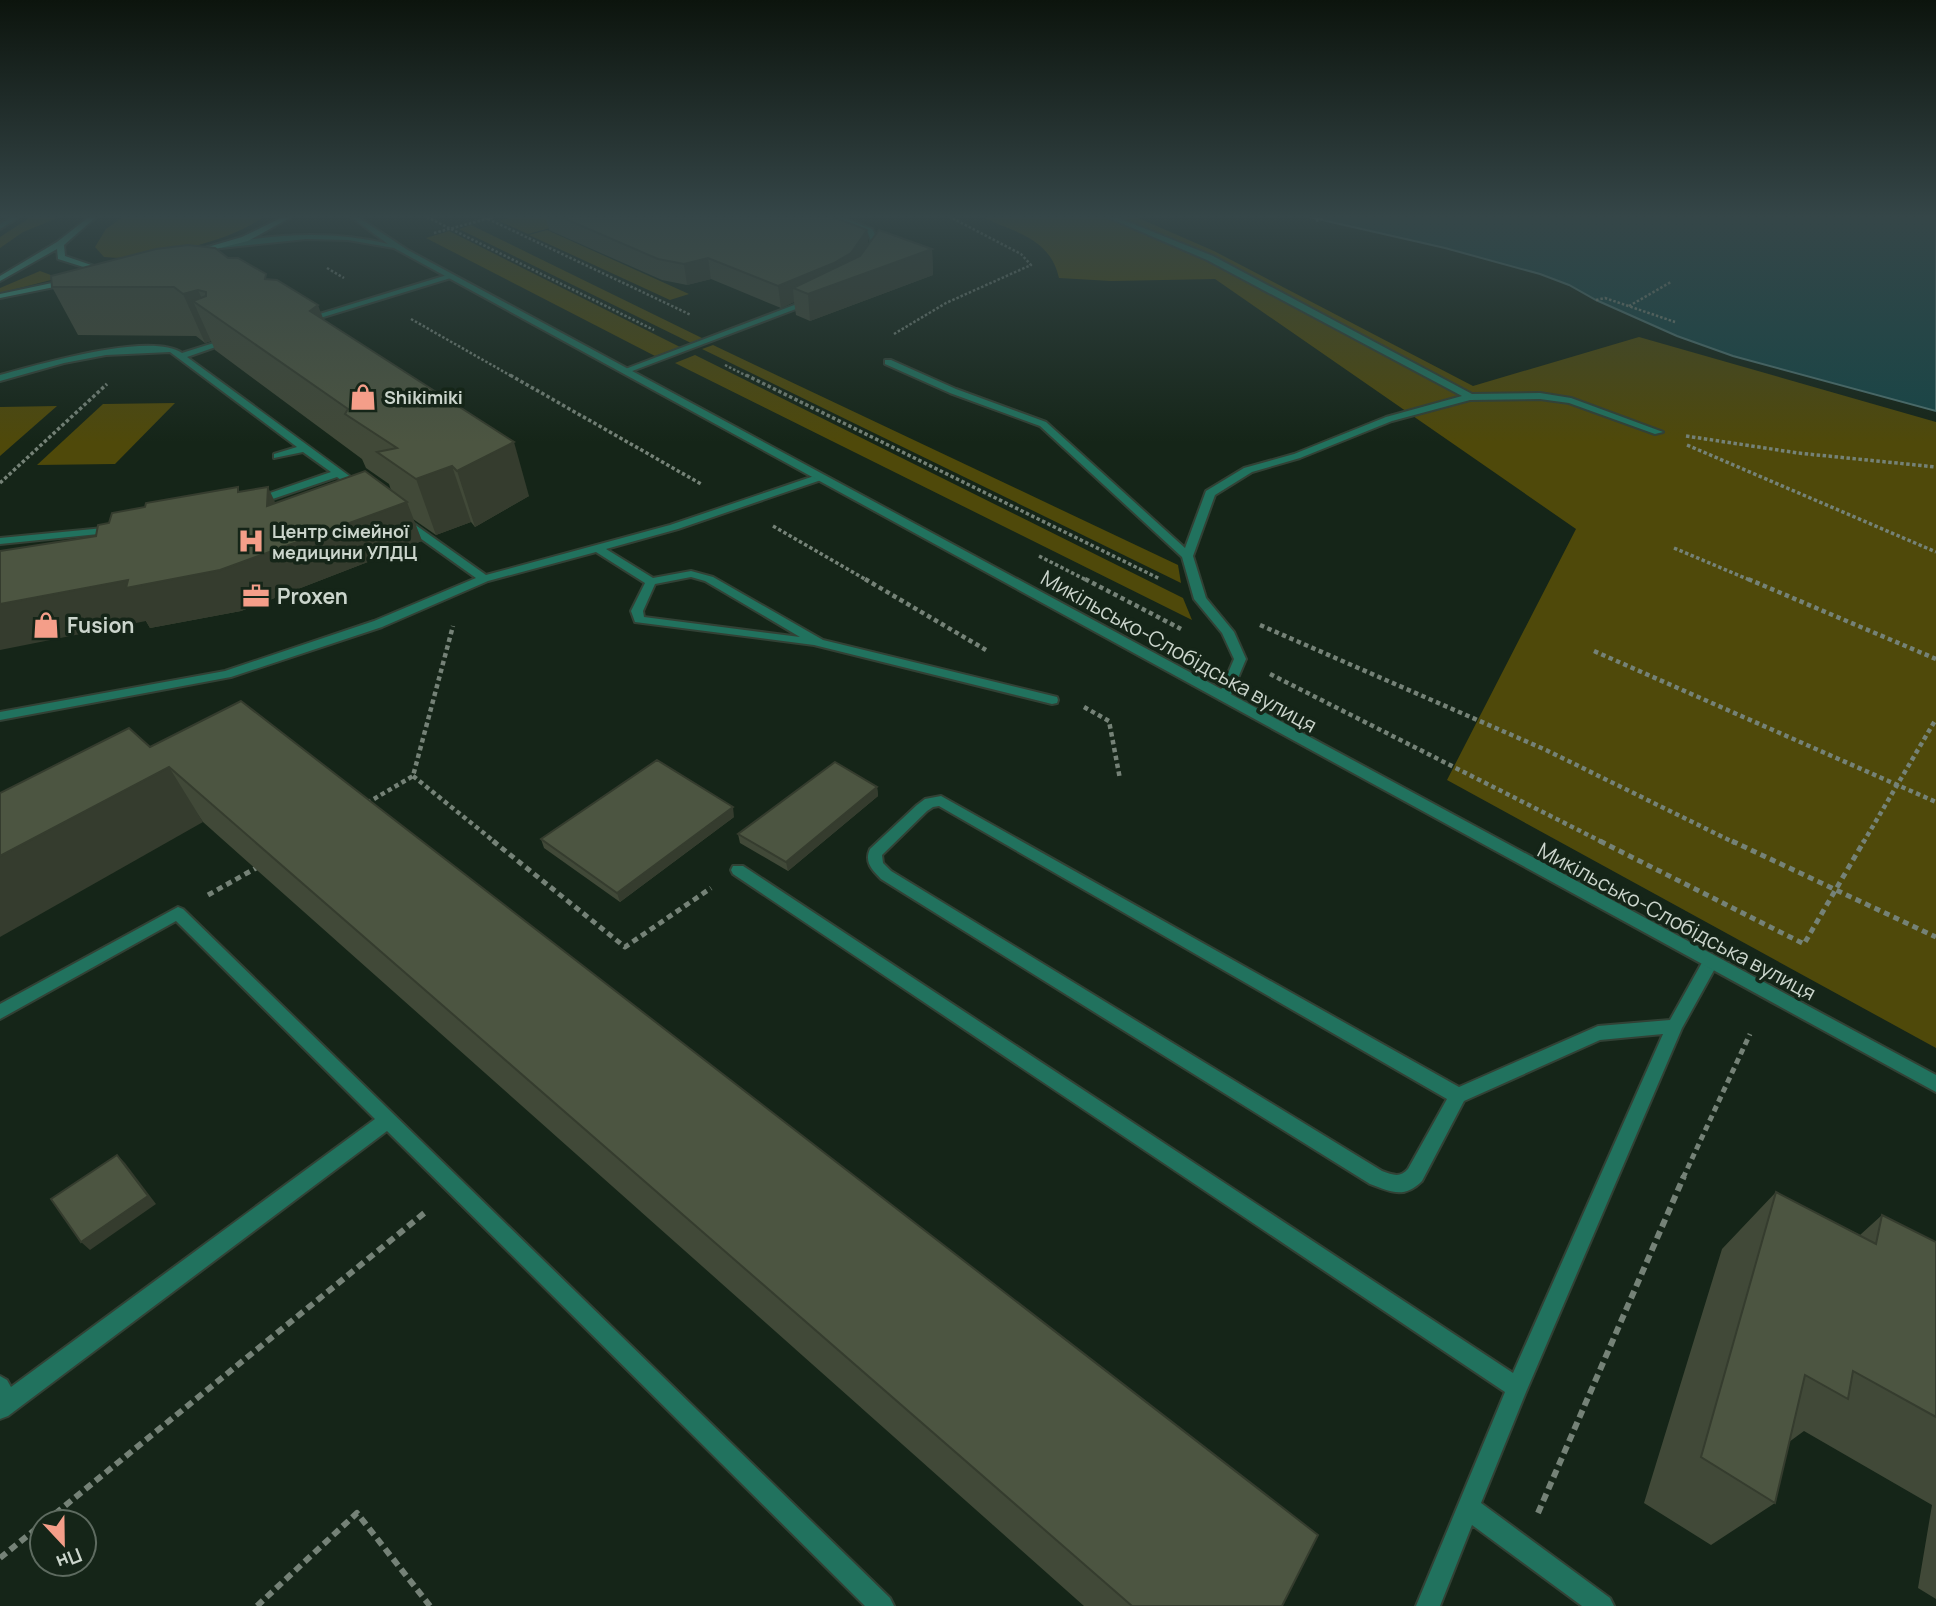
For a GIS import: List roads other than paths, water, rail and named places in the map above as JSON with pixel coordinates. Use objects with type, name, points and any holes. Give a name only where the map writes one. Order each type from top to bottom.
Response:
[{"type":"street","points":[[0,296],[18,292]]},
{"type":"street","points":[[289,325],[400,292]]},
{"type":"street","name":"Микільсько-Слобідська вулиця","points":[[478,292],[1936,1084]]},
{"type":"street","points":[[1273,292],[1470,397]]},
{"type":"street","points":[[624,371],[730,334],[828,294]]},
{"type":"street","points":[[180,357],[223,343]]},
{"type":"street","points":[[0,378],[97,352],[139,347],[172,350],[371,497]]},
{"type":"street","points":[[888,362],[953,391],[1043,424],[1187,556],[1200,599],[1228,632],[1240,659],[1224,697]]},
{"type":"street","points":[[1187,556],[1210,493],[1248,470],[1297,456],[1389,419],[1470,397],[1519,395],[1571,401],[1658,432]]},
{"type":"street","points":[[277,456],[304,448]]},
{"type":"street","points":[[247,504],[338,473]]},
{"type":"street","points":[[0,716],[227,674],[378,624],[484,579],[674,527],[820,477]]},
{"type":"street","points":[[393,513],[484,579]]},
{"type":"street","points":[[0,541],[94,533],[132,526]]},
{"type":"street","points":[[597,548],[651,582],[679,575],[700,575],[819,643]]},
{"type":"street","points":[[651,582],[637,611],[639,620],[819,643],[1052,700]]},
{"type":"street","points":[[1458,1096],[941,801],[930,802],[922,808],[876,853],[876,865],[886,875],[1377,1178],[1395,1184],[1408,1183],[1458,1096],[1598,1032],[1675,1026]]},
{"type":"street","points":[[738,870],[1517,1388]]},
{"type":"street","points":[[0,1012],[178,913],[881,1606]]},
{"type":"street","points":[[1428,1606],[1517,1388],[1675,1026],[1710,963]]},
{"type":"street","points":[[3,1399],[389,1119]]},
{"type":"street","points":[[1467,1507],[1602,1606]]},
{"type":"water","points":[[1582,292],[1936,292],[1936,411],[1733,356],[1677,336]]},
{"type":"place","name":"Shikimiki","points":[[363,397]]},
{"type":"place","name":"Центр сімейної медицини УЛДЦ","points":[[251,541]]},
{"type":"place","name":"Proxen","points":[[256,596]]},
{"type":"place","name":"Fusion","points":[[46,625]]}]
